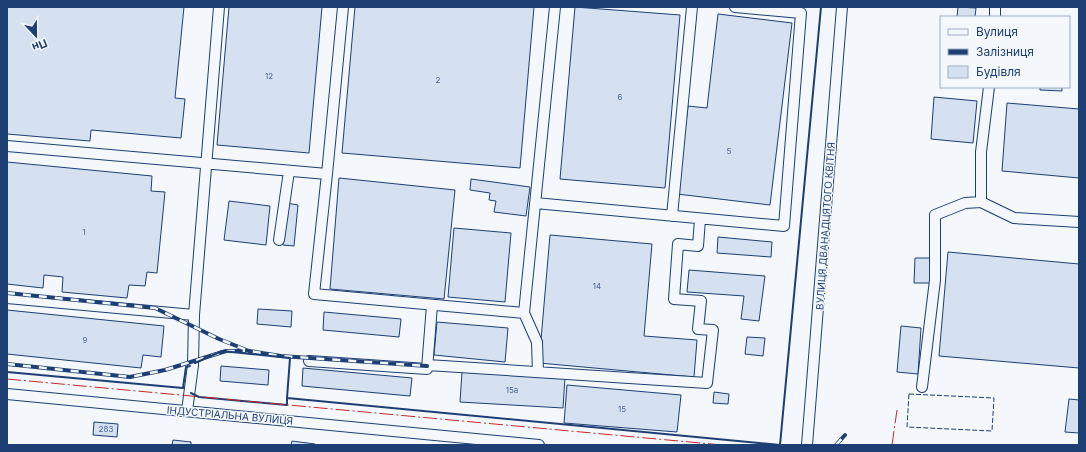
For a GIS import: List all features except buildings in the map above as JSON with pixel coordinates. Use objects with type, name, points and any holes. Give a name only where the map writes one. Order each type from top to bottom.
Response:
[{"type":"street","points":[[187,411],[192,364],[205,164],[219,7]]},
{"type":"street","points":[[343,7],[314,294],[524,313]]},
{"type":"street","points":[[538,372],[537,342],[524,313],[555,7]]},
{"type":"street","points":[[672,216],[692,7]]},
{"type":"street","points":[[535,203],[784,226],[801,13],[735,7]]},
{"type":"street","name":"ВУЛИЦЯ ДВАНАДЦЯТОГО КВІТНЯ","points":[[807,445],[842,7]]},
{"type":"street","points":[[981,202],[981,152],[989,88]]},
{"type":"street","points":[[7,146],[327,174]]},
{"type":"street","points":[[279,240],[289,171]]},
{"type":"street","points":[[922,387],[935,280],[935,215],[965,203],[981,202],[1014,218],[1079,222]]},
{"type":"street","points":[[427,365],[707,383],[713,330],[698,329],[701,301],[674,299],[678,244],[698,246],[700,218]]},
{"type":"street","points":[[7,298],[194,315]]},
{"type":"street","points":[[309,361],[427,369],[432,305]]},
{"type":"street","name":"ІНДУСТРІАЛЬНА ВУЛИЦЯ","points":[[7,394],[187,411],[452,441],[539,445]]},
{"type":"railway","points":[[7,293],[155,308],[219,339],[249,351],[281,356],[427,366]]},
{"type":"railway","points":[[7,364],[130,377],[165,370],[226,351],[245,351]]},
{"type":"railway","points":[[836,445],[845,435]]},
{"type":"fence","points":[[909,394],[994,398],[992,431],[907,427],[909,394]]},
{"type":"wall","points":[[195,363],[222,351],[290,358],[287,398],[780,445],[821,7]]},
{"type":"wall","points":[[7,372],[183,388],[186,367],[190,366]]},
{"type":"wall","points":[[191,393],[199,397],[287,405],[287,398]]},
{"type":"power","points":[[7,379],[722,445]]},
{"type":"power","points":[[892,445],[897,410]]}]
